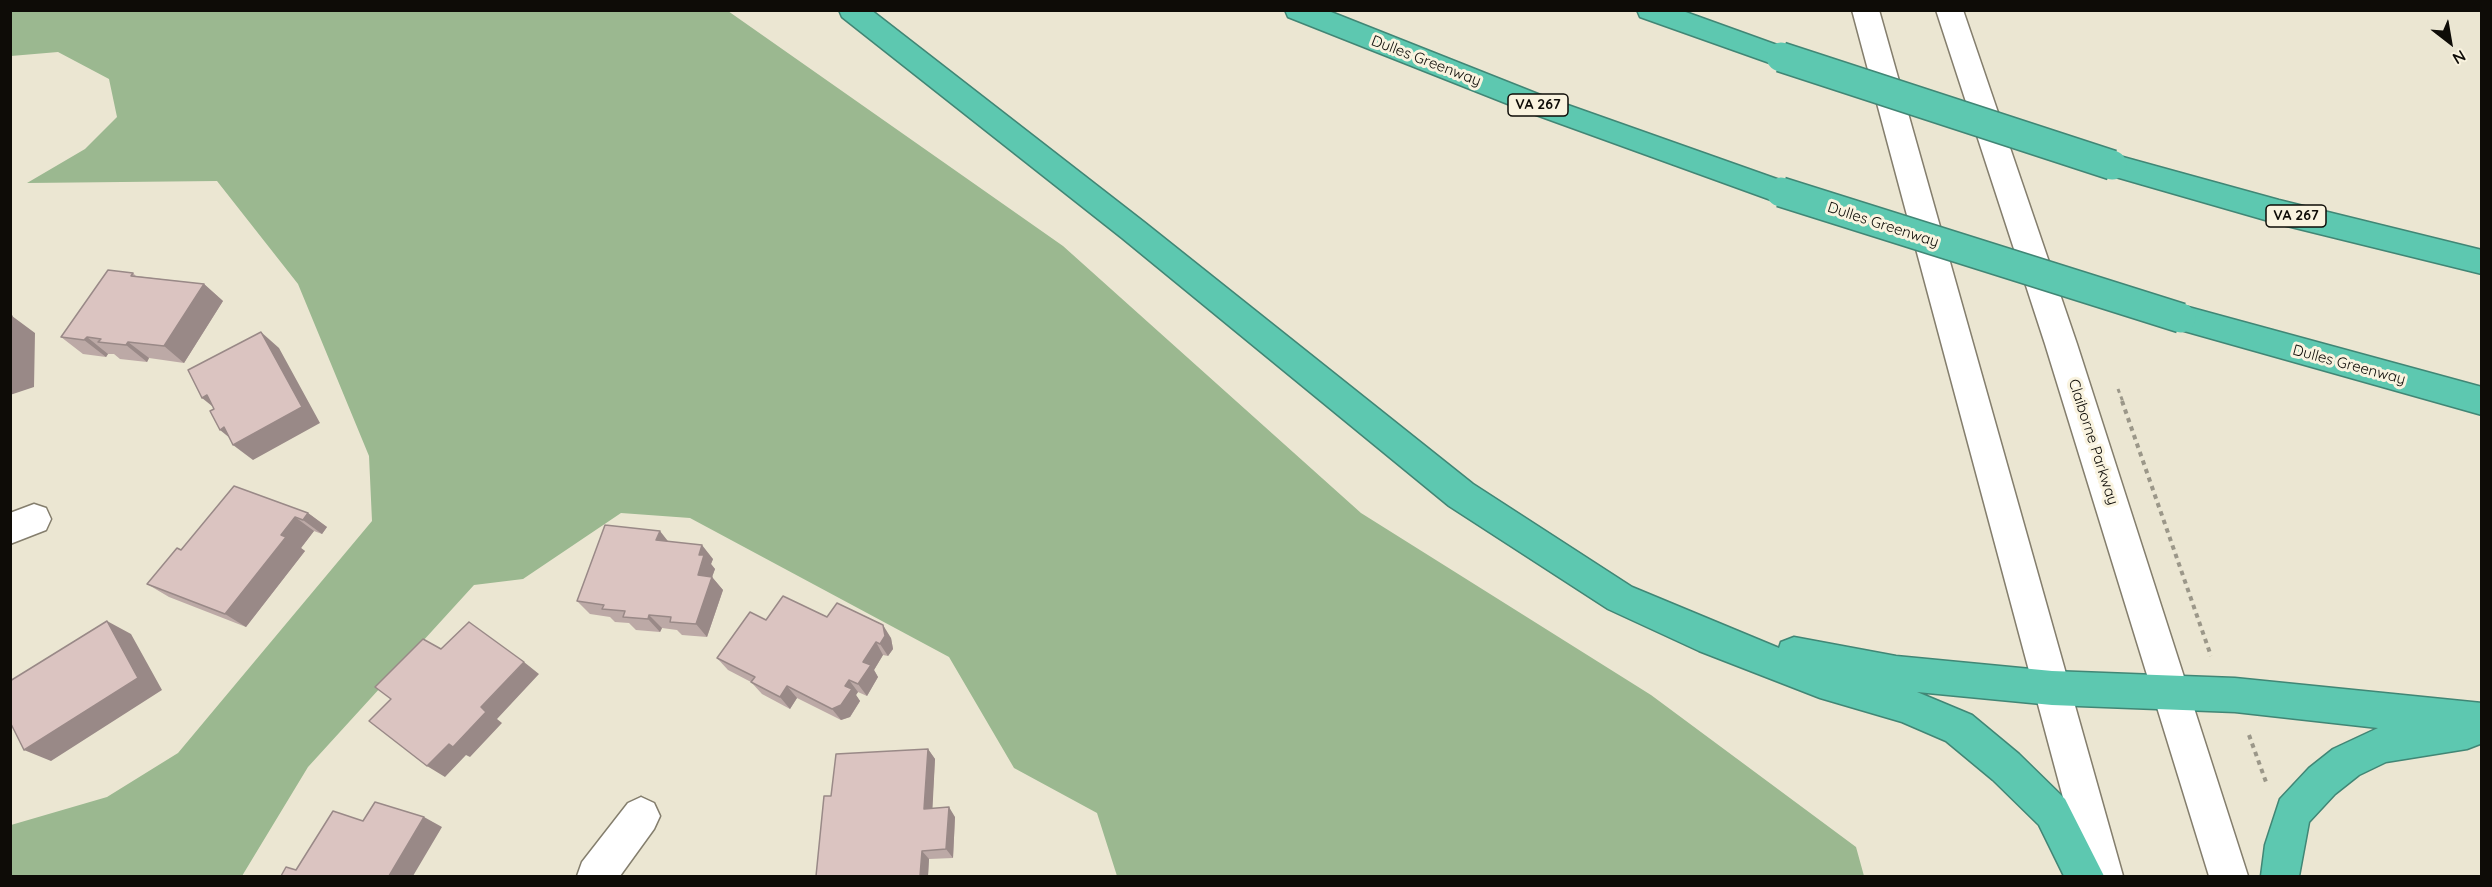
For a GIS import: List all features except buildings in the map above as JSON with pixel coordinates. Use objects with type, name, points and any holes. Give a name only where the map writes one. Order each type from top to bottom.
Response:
[{"type":"highway","points":[[852,10],[1133,230],[1461,495],[1620,598],[1712,639],[1820,681],[1905,705],[1959,728],[2006,766],[2052,812],[2084,876]]},
{"type":"highway","name":"Dulles Greenway","points":[[1298,10],[1538,105],[1781,192],[2181,318],[2481,401]]},
{"type":"highway","name":"VA 267","points":[[1650,10],[1781,57],[2112,165],[2279,212],[2481,262]]},
{"type":"highway","points":[[1712,639],[1896,673],[2052,688],[2235,695],[2481,721]]},
{"type":"highway","points":[[2280,876],[2288,825],[2293,812],[2322,781],[2346,762],[2383,744],[2481,729]]},
{"type":"main road","points":[[1865,10],[2104,876]]},
{"type":"main road","name":"Claiborne Parkway","points":[[1949,10],[2061,344],[2229,876]]},
{"type":"main road","points":[[596,876],[641,816]]},
{"type":"path","points":[[2117,388],[2208,651],[2235,695],[2269,791],[2288,825]]},
{"type":"green space","points":[[11,11],[728,11],[1063,246],[1361,513],[1651,695],[1856,847],[1864,876],[1117,876],[1097,813],[1014,768],[949,657],[690,518],[621,513],[523,579],[474,585],[308,767],[242,876],[11,876],[11,825],[107,797],[178,753],[372,521],[369,456],[298,284],[217,181],[27,183],[85,149],[117,117],[109,79],[58,52],[11,56]]}]
